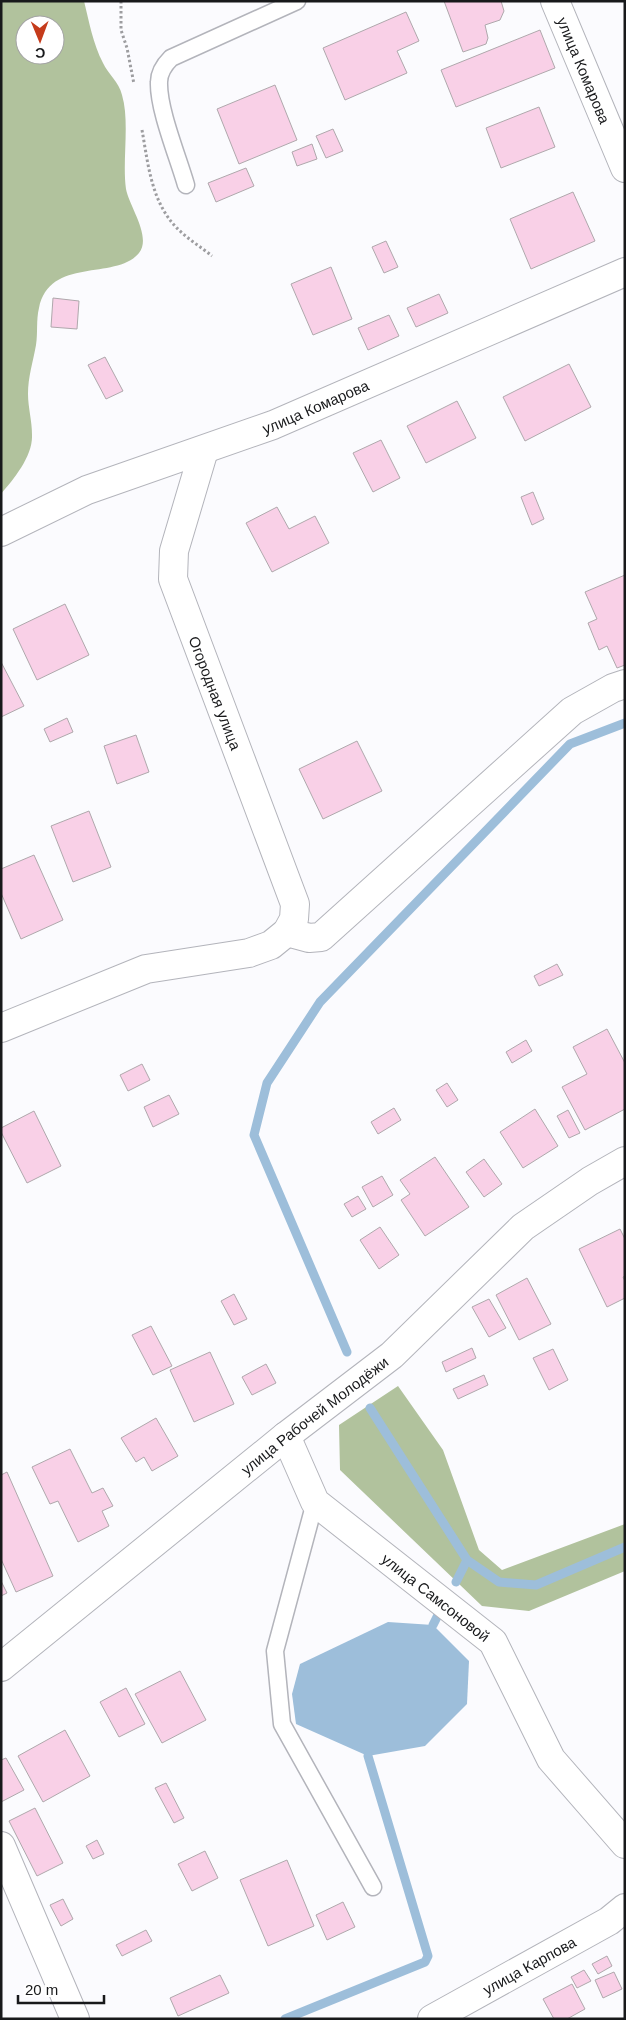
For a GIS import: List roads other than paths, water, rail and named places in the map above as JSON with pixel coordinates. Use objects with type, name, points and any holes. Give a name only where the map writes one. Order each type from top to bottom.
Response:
[{"type":"street","name":"улица Комарова","points":[[555,1],[625,168]]},
{"type":"street","name":"улица Комарова","points":[[1,532],[87,490],[273,425],[625,272]]},
{"type":"street","name":"Огородная улица","points":[[204,450],[174,551],[173,579],[295,904],[294,919],[287,932]]},
{"type":"street","points":[[1,1028],[146,969],[249,953],[271,945],[287,932],[309,938],[321,937],[572,711],[612,688],[625,684]]},
{"type":"street","name":"улица Рабочей Молодёжи","points":[[1,1666],[286,1436],[392,1355],[523,1227],[590,1181],[625,1161]]},
{"type":"street","name":"улица Самсоновой","points":[[286,1436],[315,1502],[493,1642],[551,1759],[625,1844]]},
{"type":"street","points":[[1,1846],[75,2019]]},
{"type":"street","name":"улица Карпова","points":[[432,2019],[609,1921],[625,1908]]},
{"type":"lane","points":[[186,184],[160,100],[159,80],[163,67],[171,58],[297,1]]},
{"type":"lane","points":[[315,1502],[275,1651],[282,1724],[373,1887]]},
{"type":"water","points":[[388,1622],[433,1625],[469,1661],[467,1704],[425,1746],[368,1756],[296,1724],[292,1694],[300,1664]]},
{"type":"waterway","points":[[347,1352],[254,1135],[267,1083],[320,1002],[570,744],[625,723]]},
{"type":"waterway","points":[[370,1408],[467,1560],[499,1582],[536,1585],[625,1547]]},
{"type":"waterway","points":[[456,1582],[467,1560]]},
{"type":"waterway","points":[[433,1625],[439,1613]]},
{"type":"waterway","points":[[285,2019],[425,1962],[428,1956],[368,1756]]}]
